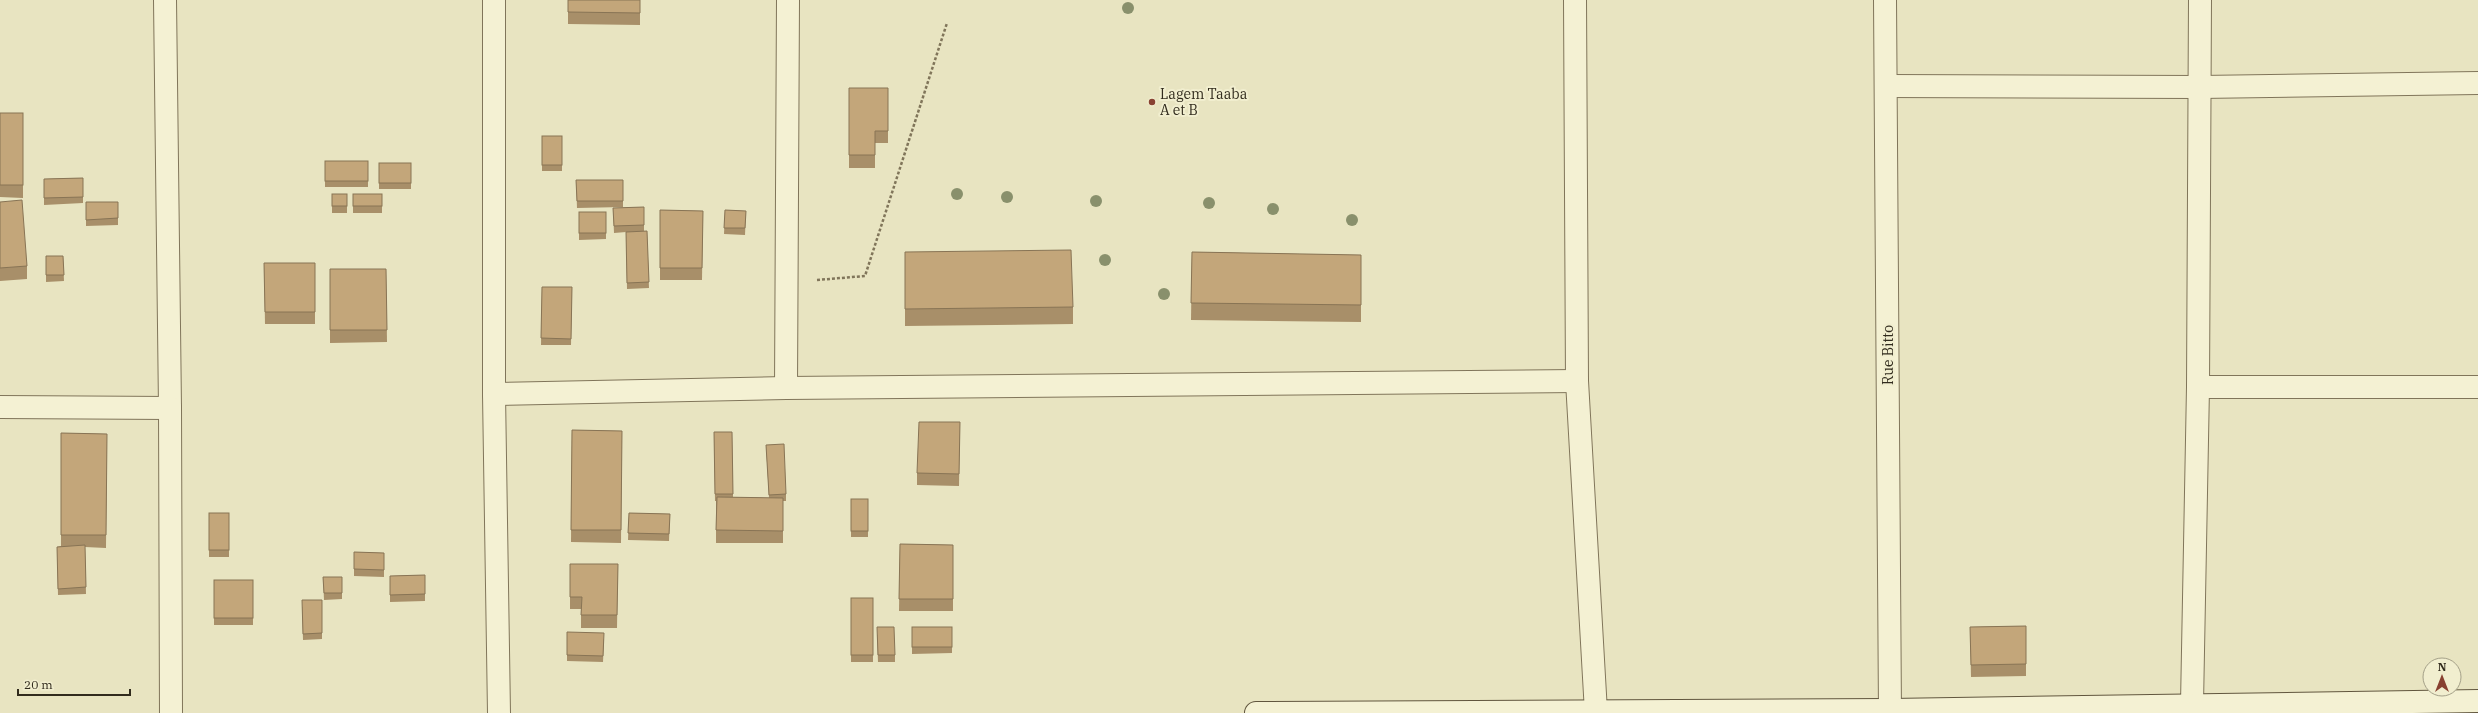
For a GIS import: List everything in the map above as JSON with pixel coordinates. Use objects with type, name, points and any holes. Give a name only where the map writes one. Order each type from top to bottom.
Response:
[{"type":"street","points":[[165,0],[170,408],[171,713]]},
{"type":"street","points":[[494,0],[494,394],[499,713]]},
{"type":"street","points":[[786,388],[788,0]]},
{"type":"street","points":[[1574,0],[1577,381],[1596,712]]},
{"type":"street","name":"Rue Bitto","points":[[1885,0],[1890,711]]},
{"type":"street","points":[[2192,704],[2198,386],[2200,0]]},
{"type":"street","points":[[1886,86],[2200,87],[2478,83]]},
{"type":"street","points":[[494,394],[786,388],[1577,381]]},
{"type":"street","points":[[2198,386],[2478,387]]},
{"type":"street","points":[[0,407],[170,408]]},
{"type":"street","points":[[1256,713],[1890,711],[2192,704],[2250,709],[2478,701]]},
{"type":"path","points":[[787,282],[865,276],[947,23]]},
{"type":"building","points":[[568,0],[640,0],[640,13],[568,12]]},
{"type":"building","points":[[849,88],[888,88],[888,131],[875,131],[875,155],[849,155]]},
{"type":"building","points":[[0,113],[23,113],[23,185],[0,185]]},
{"type":"building","points":[[542,136],[562,136],[562,165],[542,165]]},
{"type":"building","points":[[325,161],[368,161],[368,181],[325,181]]},
{"type":"building","points":[[379,163],[411,163],[411,183],[379,183]]},
{"type":"building","points":[[83,178],[83,197],[44,198],[44,179]]},
{"type":"building","points":[[576,180],[623,180],[623,201],[577,201]]},
{"type":"building","points":[[332,194],[347,194],[347,206],[332,206]]},
{"type":"building","points":[[353,194],[382,194],[382,206],[353,206]]},
{"type":"building","points":[[22,200],[27,266],[0,268],[0,202]]},
{"type":"building","points":[[86,202],[118,202],[118,218],[86,220]]},
{"type":"building","points":[[644,207],[644,225],[614,226],[613,208]]},
{"type":"building","points":[[660,210],[703,211],[702,268],[660,268]]},
{"type":"building","points":[[725,210],[746,211],[745,228],[724,228]]},
{"type":"building","points":[[579,212],[606,212],[606,233],[579,233]]},
{"type":"building","points":[[647,231],[649,282],[627,283],[626,232]]},
{"type":"building","points":[[1071,250],[1073,307],[905,309],[905,252]]},
{"type":"building","points":[[1192,252],[1361,255],[1361,305],[1191,303]]},
{"type":"building","points":[[46,256],[63,256],[64,275],[46,275]]},
{"type":"building","points":[[264,263],[315,263],[315,312],[265,312]]},
{"type":"building","points":[[330,269],[386,269],[387,330],[330,330]]},
{"type":"building","points":[[542,287],[572,287],[571,339],[541,338]]},
{"type":"building","points":[[919,422],[960,422],[959,474],[917,473]]},
{"type":"building","points":[[572,430],[622,431],[621,530],[571,530]]},
{"type":"building","points":[[714,432],[732,432],[733,494],[715,494]]},
{"type":"building","points":[[61,433],[107,434],[106,535],[61,535]]},
{"type":"building","points":[[784,444],[786,494],[769,495],[766,445]]},
{"type":"building","points":[[717,497],[783,498],[783,531],[716,530]]},
{"type":"building","points":[[851,499],[868,499],[868,531],[851,531]]},
{"type":"building","points":[[209,513],[229,513],[229,550],[209,550]]},
{"type":"building","points":[[629,513],[670,514],[669,534],[628,533]]},
{"type":"building","points":[[900,544],[953,545],[953,599],[899,599]]},
{"type":"building","points":[[85,545],[86,587],[58,589],[57,547]]},
{"type":"building","points":[[354,552],[384,553],[384,570],[354,569]]},
{"type":"building","points":[[570,564],[618,564],[617,615],[581,615],[582,597],[570,597]]},
{"type":"building","points":[[425,575],[425,594],[390,595],[390,576]]},
{"type":"building","points":[[323,577],[342,577],[342,593],[324,593]]},
{"type":"building","points":[[214,580],[253,580],[253,618],[214,618]]},
{"type":"building","points":[[851,598],[873,598],[873,655],[851,655]]},
{"type":"building","points":[[302,600],[322,600],[322,633],[303,634]]},
{"type":"building","points":[[2026,626],[2026,664],[1971,665],[1970,627]]},
{"type":"building","points":[[877,627],[894,627],[895,655],[878,655]]},
{"type":"building","points":[[912,627],[952,627],[952,647],[912,647]]},
{"type":"building","points":[[567,632],[604,633],[603,656],[567,655]]},
{"type":"place","name":"Lagem Taaba A et B","points":[[1152,102]]}]
